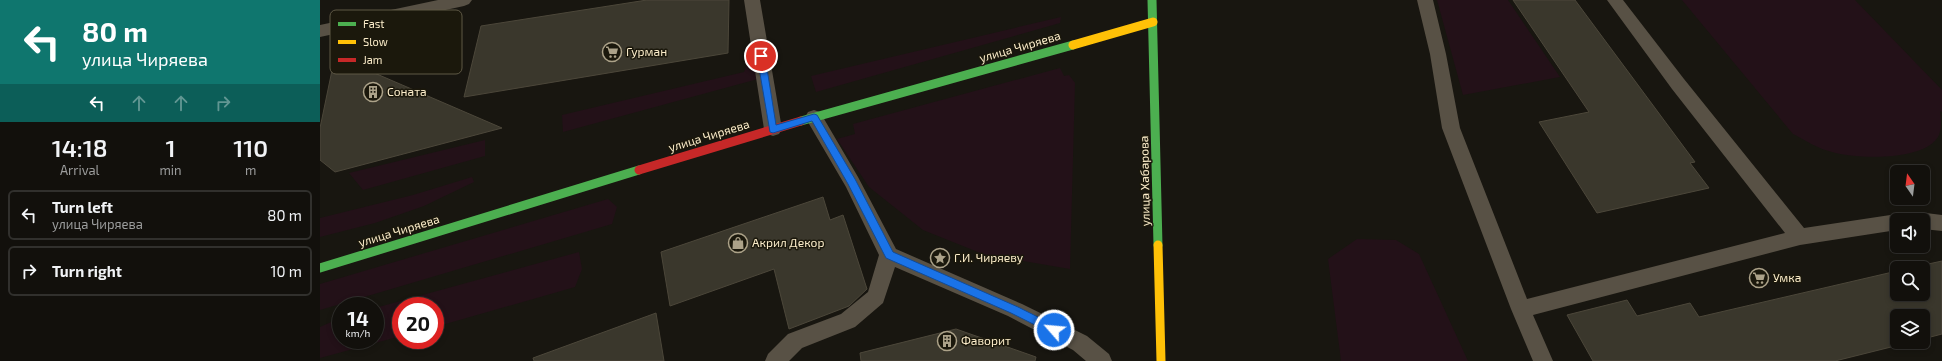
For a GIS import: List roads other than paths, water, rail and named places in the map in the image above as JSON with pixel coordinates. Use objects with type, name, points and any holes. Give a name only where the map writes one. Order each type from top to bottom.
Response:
[{"type":"street","name":"улица Хабарова","points":[[1152,0],[1161,361]]},
{"type":"street","name":"улица Чиряева","points":[[320,268],[773,129],[1153,22]]},
{"type":"lane","points":[[418,10],[464,0]]},
{"type":"lane","points":[[752,0],[773,129]]},
{"type":"lane","points":[[1425,0],[1438,54],[1451,128],[1542,361]]},
{"type":"lane","points":[[1615,0],[1678,84],[1800,237]]},
{"type":"lane","points":[[320,31],[330,29]]},
{"type":"lane","points":[[814,117],[852,182],[890,255],[1015,310],[1080,343],[1102,361]]},
{"type":"lane","points":[[1930,222],[1942,223]]},
{"type":"lane","points":[[1521,309],[1800,237],[1890,223]]},
{"type":"lane","points":[[775,361],[795,341],[848,321],[876,297],[890,255]]},
{"type":"place","name":"Гурман","points":[[612,52]]},
{"type":"place","name":"Соната","points":[[373,92]]},
{"type":"place","name":"Акрил Декор","points":[[738,243]]},
{"type":"place","name":"Г.И. Чиряеву","points":[[940,258]]},
{"type":"place","name":"Умка","points":[[1759,278]]},
{"type":"place","name":"Фаворит","points":[[947,341]]}]
